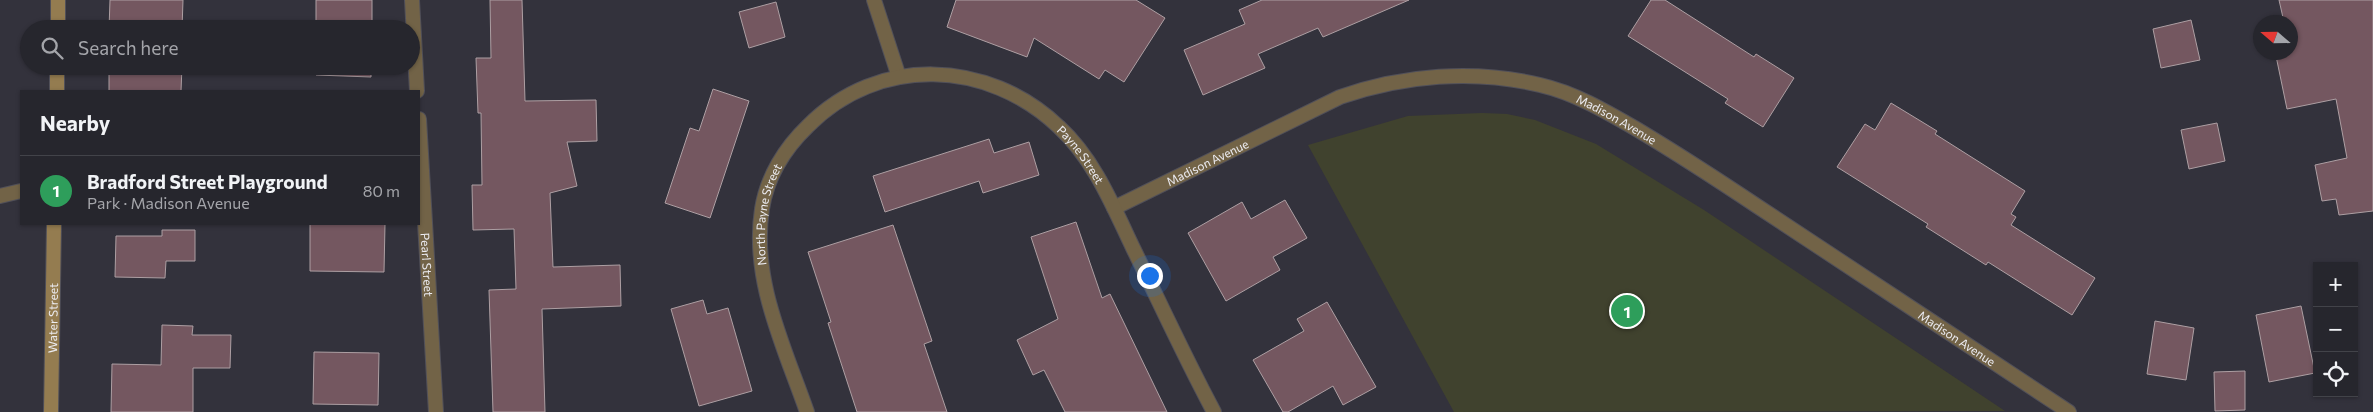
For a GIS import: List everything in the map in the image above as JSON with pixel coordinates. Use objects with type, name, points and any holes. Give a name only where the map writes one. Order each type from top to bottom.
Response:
[{"type":"main road","points":[[58,0],[58,20]]},
{"type":"main road","points":[[57,75],[57,90]]},
{"type":"main road","name":"Water Street","points":[[51,412],[54,225]]},
{"type":"street","points":[[412,0],[413,20]]},
{"type":"street","points":[[874,0],[899,77]]},
{"type":"street","name":"Payne Street","points":[[899,77],[919,74],[958,76],[998,87],[1040,110],[1074,143],[1114,208],[1214,412]]},
{"type":"street","points":[[416,75],[417,90]]},
{"type":"street","name":"North Payne Street","points":[[807,412],[766,297],[762,275],[760,232],[767,188],[786,152],[816,117],[857,91],[899,77]]},
{"type":"street","name":"Madison Avenue","points":[[1114,208],[1340,97],[1365,88],[1394,81],[1446,77],[1498,78],[1542,85],[1590,104],[1674,152],[2070,412]]},
{"type":"street","name":"Pearl Street","points":[[420,136],[436,412]]},
{"type":"street","points":[[0,196],[20,191]]},
{"type":"green space","points":[[1482,113],[1507,114],[1535,120],[1596,144],[1704,210],[2005,411],[1454,412],[1308,145],[1408,116]]},
{"type":"building","points":[[110,0],[183,0],[182,20],[109,20]]},
{"type":"building","points":[[316,0],[372,0],[372,20],[316,20]]},
{"type":"building","points":[[490,0],[522,0],[525,101],[596,100],[597,141],[567,142],[577,186],[550,193],[553,267],[620,265],[621,306],[542,309],[545,412],[493,412],[489,290],[516,289],[514,229],[473,230],[472,185],[482,185],[481,113],[478,113],[476,58],[491,58]]},
{"type":"building","points":[[956,0],[1136,0],[1165,18],[1124,82],[1105,70],[1099,79],[1034,38],[1027,57],[947,27]]},
{"type":"building","points":[[1262,0],[1409,0],[1323,37],[1318,28],[1258,54],[1265,68],[1203,95],[1184,50],[1245,24],[1239,10]]},
{"type":"building","points":[[1651,0],[1665,0],[1754,57],[1756,54],[1794,78],[1763,127],[1725,103],[1728,99],[1628,36]]},
{"type":"building","points":[[2279,0],[2373,0],[2373,211],[2339,215],[2336,199],[2322,201],[2315,165],[2347,158],[2336,99],[2287,109],[2277,60],[2298,60],[2298,15],[2282,15]]},
{"type":"building","points":[[776,2],[785,37],[749,48],[739,12]]},
{"type":"building","points":[[2191,20],[2200,60],[2161,68],[2153,29]]},
{"type":"building","points":[[109,75],[182,75],[181,90],[109,90]]},
{"type":"building","points":[[316,75],[371,75],[371,77]]},
{"type":"building","points":[[713,89],[749,101],[710,218],[665,203],[690,128],[699,131]]},
{"type":"building","points":[[1891,103],[1937,131],[1935,134],[2025,191],[2011,214],[2016,217],[2011,225],[2095,278],[2072,315],[1988,262],[1986,265],[1926,227],[1928,224],[1837,167],[1865,124],[1875,130]]},
{"type":"building","points":[[2217,123],[2225,161],[2189,169],[2181,130]]},
{"type":"building","points":[[989,139],[994,153],[1029,142],[1039,175],[983,193],[979,181],[885,212],[873,176]]},
{"type":"building","points":[[1285,200],[1307,238],[1273,257],[1280,270],[1226,301],[1188,233],[1242,202],[1251,219]]},
{"type":"building","points":[[1076,222],[1102,298],[1110,294],[1167,412],[1065,412],[1044,370],[1033,375],[1017,340],[1058,319],[1031,237]]},
{"type":"building","points":[[310,225],[385,225],[384,272],[310,271]]},
{"type":"building","points":[[893,225],[932,341],[924,344],[947,412],[857,412],[828,323],[831,322],[808,252]]},
{"type":"building","points":[[162,230],[195,230],[195,261],[166,261],[165,278],[115,277],[116,236],[162,236]]},
{"type":"building","points":[[703,300],[707,314],[728,308],[752,391],[699,406],[671,309]]},
{"type":"building","points":[[1327,302],[1376,387],[1343,405],[1333,386],[1288,412],[1283,412],[1253,360],[1304,331],[1297,319]]},
{"type":"building","points":[[2301,306],[2313,363],[2313,373],[2269,382],[2256,315]]},
{"type":"building","points":[[2155,321],[2194,328],[2186,380],[2147,374]]},
{"type":"building","points":[[162,325],[193,326],[192,335],[231,335],[230,368],[193,368],[193,412],[111,412],[112,364],[161,365]]},
{"type":"building","points":[[314,352],[379,353],[378,405],[313,404]]},
{"type":"building","points":[[2245,371],[2245,410],[2215,411],[2214,372]]},
{"type":"place","name":"Bradford Street Playground","points":[[1627,311]]}]
